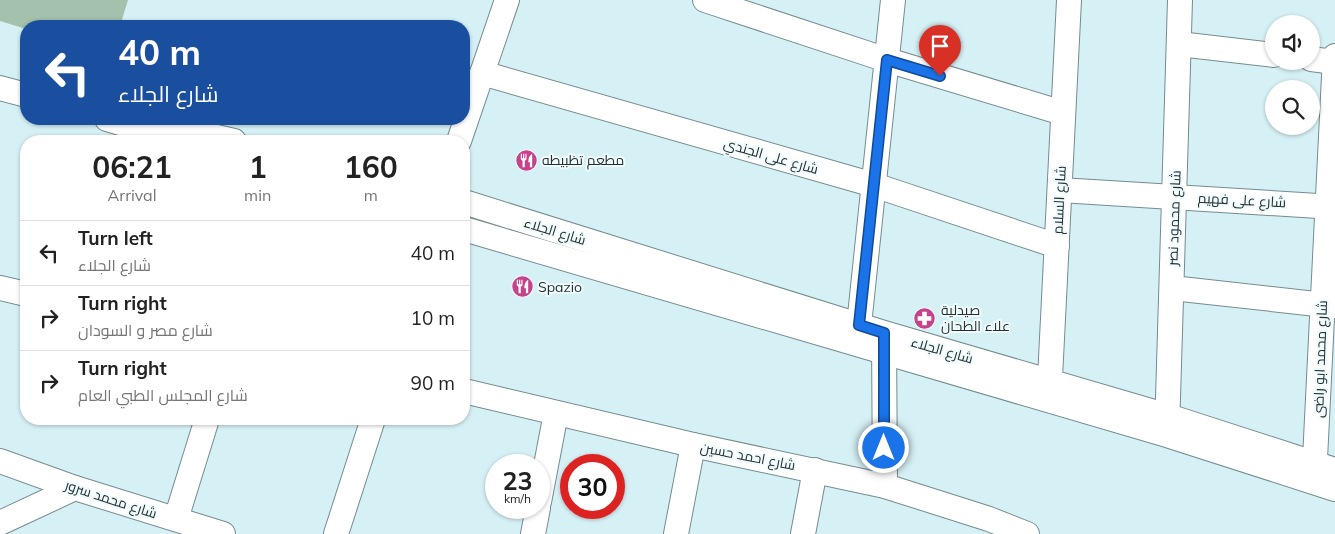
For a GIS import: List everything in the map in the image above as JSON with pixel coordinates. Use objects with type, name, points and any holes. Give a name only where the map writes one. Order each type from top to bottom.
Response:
[{"type":"street","points":[[470,108],[507,0]]},
{"type":"street","points":[[705,0],[887,60],[1063,113]]},
{"type":"street","points":[[859,325],[893,0]]},
{"type":"street","name":"شارع السلام","points":[[1050,391],[1069,0]]},
{"type":"street","name":"شارع محمود نصر","points":[[1168,426],[1180,0]]},
{"type":"street","points":[[1179,44],[1265,54]]},
{"type":"street","name":"شارع محمد ابو راضى","points":[[1328,481],[1328,305],[1335,56]]},
{"type":"street","points":[[1320,60],[1335,62]]},
{"type":"street","name":"شارع على الجندي","points":[[482,73],[874,185],[1057,246]]},
{"type":"street","points":[[0,88],[20,93]]},
{"type":"street","points":[[126,125],[158,135]]},
{"type":"street","points":[[174,135],[186,130],[208,135]]},
{"type":"street","name":"شارع على فهيم","points":[[1060,190],[1331,206]]},
{"type":"street","name":"شارع الجلاء","points":[[470,204],[859,325],[884,343]]},
{"type":"street","name":"شارع الجلاء","points":[[470,231],[884,343],[1050,391],[1168,426],[1328,481]]},
{"type":"street","points":[[0,288],[20,293]]},
{"type":"street","points":[[1172,288],[1328,305]]},
{"type":"street","points":[[884,343],[885,486]]},
{"type":"street","name":"شارع احمد حسين","points":[[470,392],[693,445],[885,486],[989,519],[1027,534]]},
{"type":"street","points":[[548,454],[556,413]]},
{"type":"street","points":[[176,519],[205,425]]},
{"type":"street","points":[[336,534],[371,425]]},
{"type":"street","points":[[676,534],[693,445]]},
{"type":"street","name":"شارع محمد سرور","points":[[0,461],[75,488],[223,534]]},
{"type":"street","points":[[803,534],[815,470]]},
{"type":"street","points":[[0,523],[75,488]]},
{"type":"street","points":[[533,534],[536,519]]},
{"type":"green space","points":[[0,0],[128,0],[122,20],[20,20],[20,27],[0,21]]},
{"type":"place","name":"مطعم تظبيطه","points":[[526,160]]},
{"type":"place","name":"Spazio","points":[[522,287]]},
{"type":"place","name":"صيدلية علاء الطحان","points":[[925,318]]},
{"type":"route","points":[[884,448],[884,333],[859,325],[887,60],[940,76]]}]
